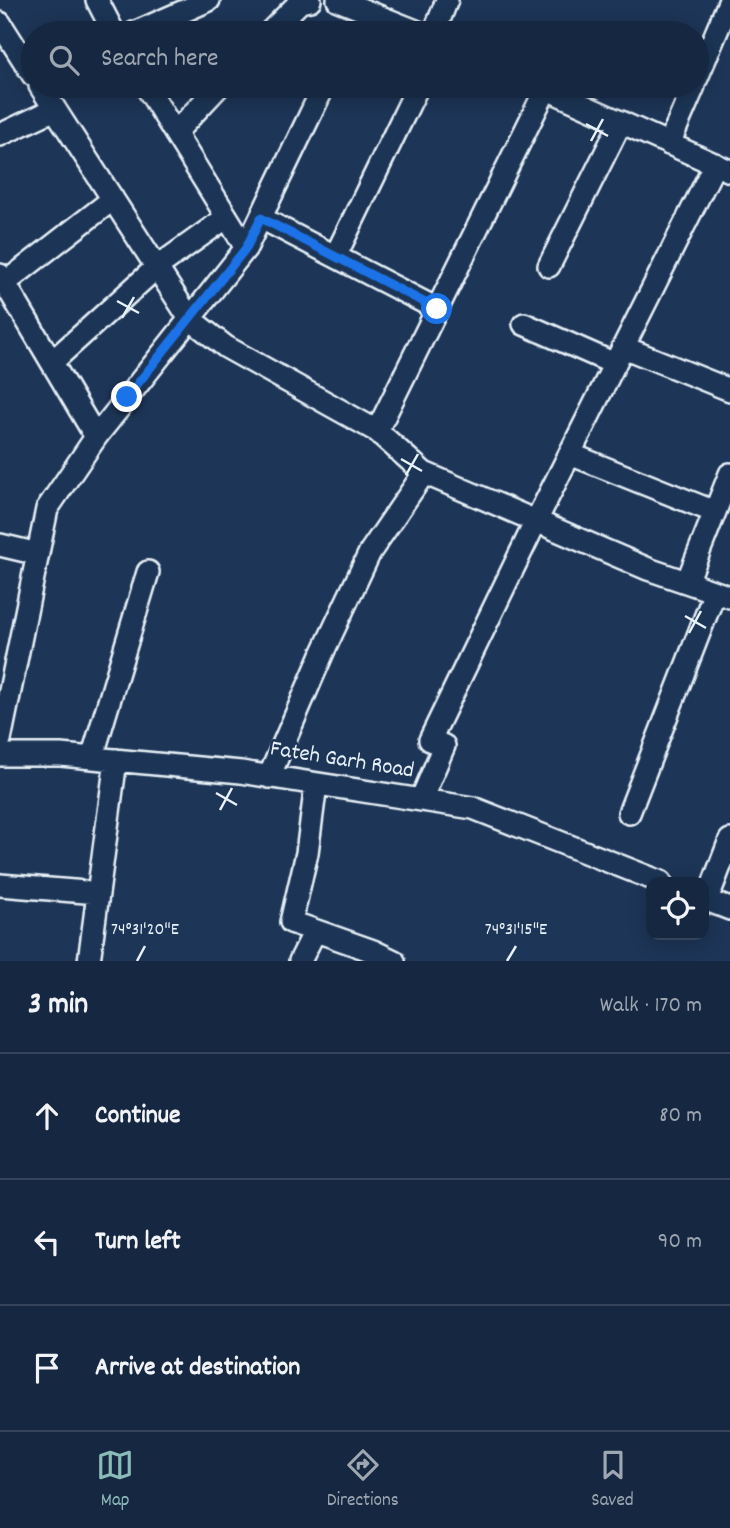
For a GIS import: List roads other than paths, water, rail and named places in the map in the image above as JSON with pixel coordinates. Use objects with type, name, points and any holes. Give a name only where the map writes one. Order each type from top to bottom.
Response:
[{"type":"street","points":[[97,0],[108,21]]},
{"type":"street","points":[[161,21],[209,0]]},
{"type":"street","points":[[281,21],[299,2],[310,0]]},
{"type":"street","points":[[338,0],[391,21]]},
{"type":"street","points":[[439,21],[447,0]]},
{"type":"street","points":[[709,50],[730,0]]},
{"type":"street","points":[[0,23],[21,56]]},
{"type":"street","points":[[48,98],[190,318],[226,347],[377,431],[424,473],[648,569],[722,594],[629,813]]},
{"type":"street","points":[[154,98],[246,248]]},
{"type":"street","points":[[175,132],[208,98]]},
{"type":"street","points":[[0,740],[47,509],[96,437],[246,248],[318,98]]},
{"type":"street","points":[[337,255],[412,98]]},
{"type":"street","points":[[377,431],[538,98]]},
{"type":"street","points":[[421,800],[444,746],[430,740],[619,356],[722,167],[568,98]]},
{"type":"street","points":[[670,144],[689,98]]},
{"type":"street","points":[[0,135],[55,109]]},
{"type":"street","points":[[549,266],[621,122]]},
{"type":"street","points":[[96,437],[3,279],[113,200]]},
{"type":"street","points":[[52,362],[157,267],[227,217]]},
{"type":"street","points":[[261,218],[437,309]]},
{"type":"street","points":[[524,324],[730,390]]},
{"type":"street","points":[[570,454],[715,512]]},
{"type":"street","points":[[270,777],[323,652],[370,552],[424,473]]},
{"type":"street","points":[[687,582],[730,474]]},
{"type":"street","points":[[0,545],[38,554]]},
{"type":"street","points":[[92,758],[148,572]]},
{"type":"street","name":"Fateh Garh Road","points":[[0,754],[61,755],[270,777],[473,808],[649,877]]},
{"type":"street","points":[[89,961],[116,760]]},
{"type":"street","points":[[317,784],[307,853],[291,922],[394,961]]},
{"type":"street","points":[[709,890],[730,841]]},
{"type":"street","points":[[0,885],[98,894]]},
{"type":"street","points":[[709,901],[730,909]]},
{"type":"street","points":[[300,961],[315,931]]}]
